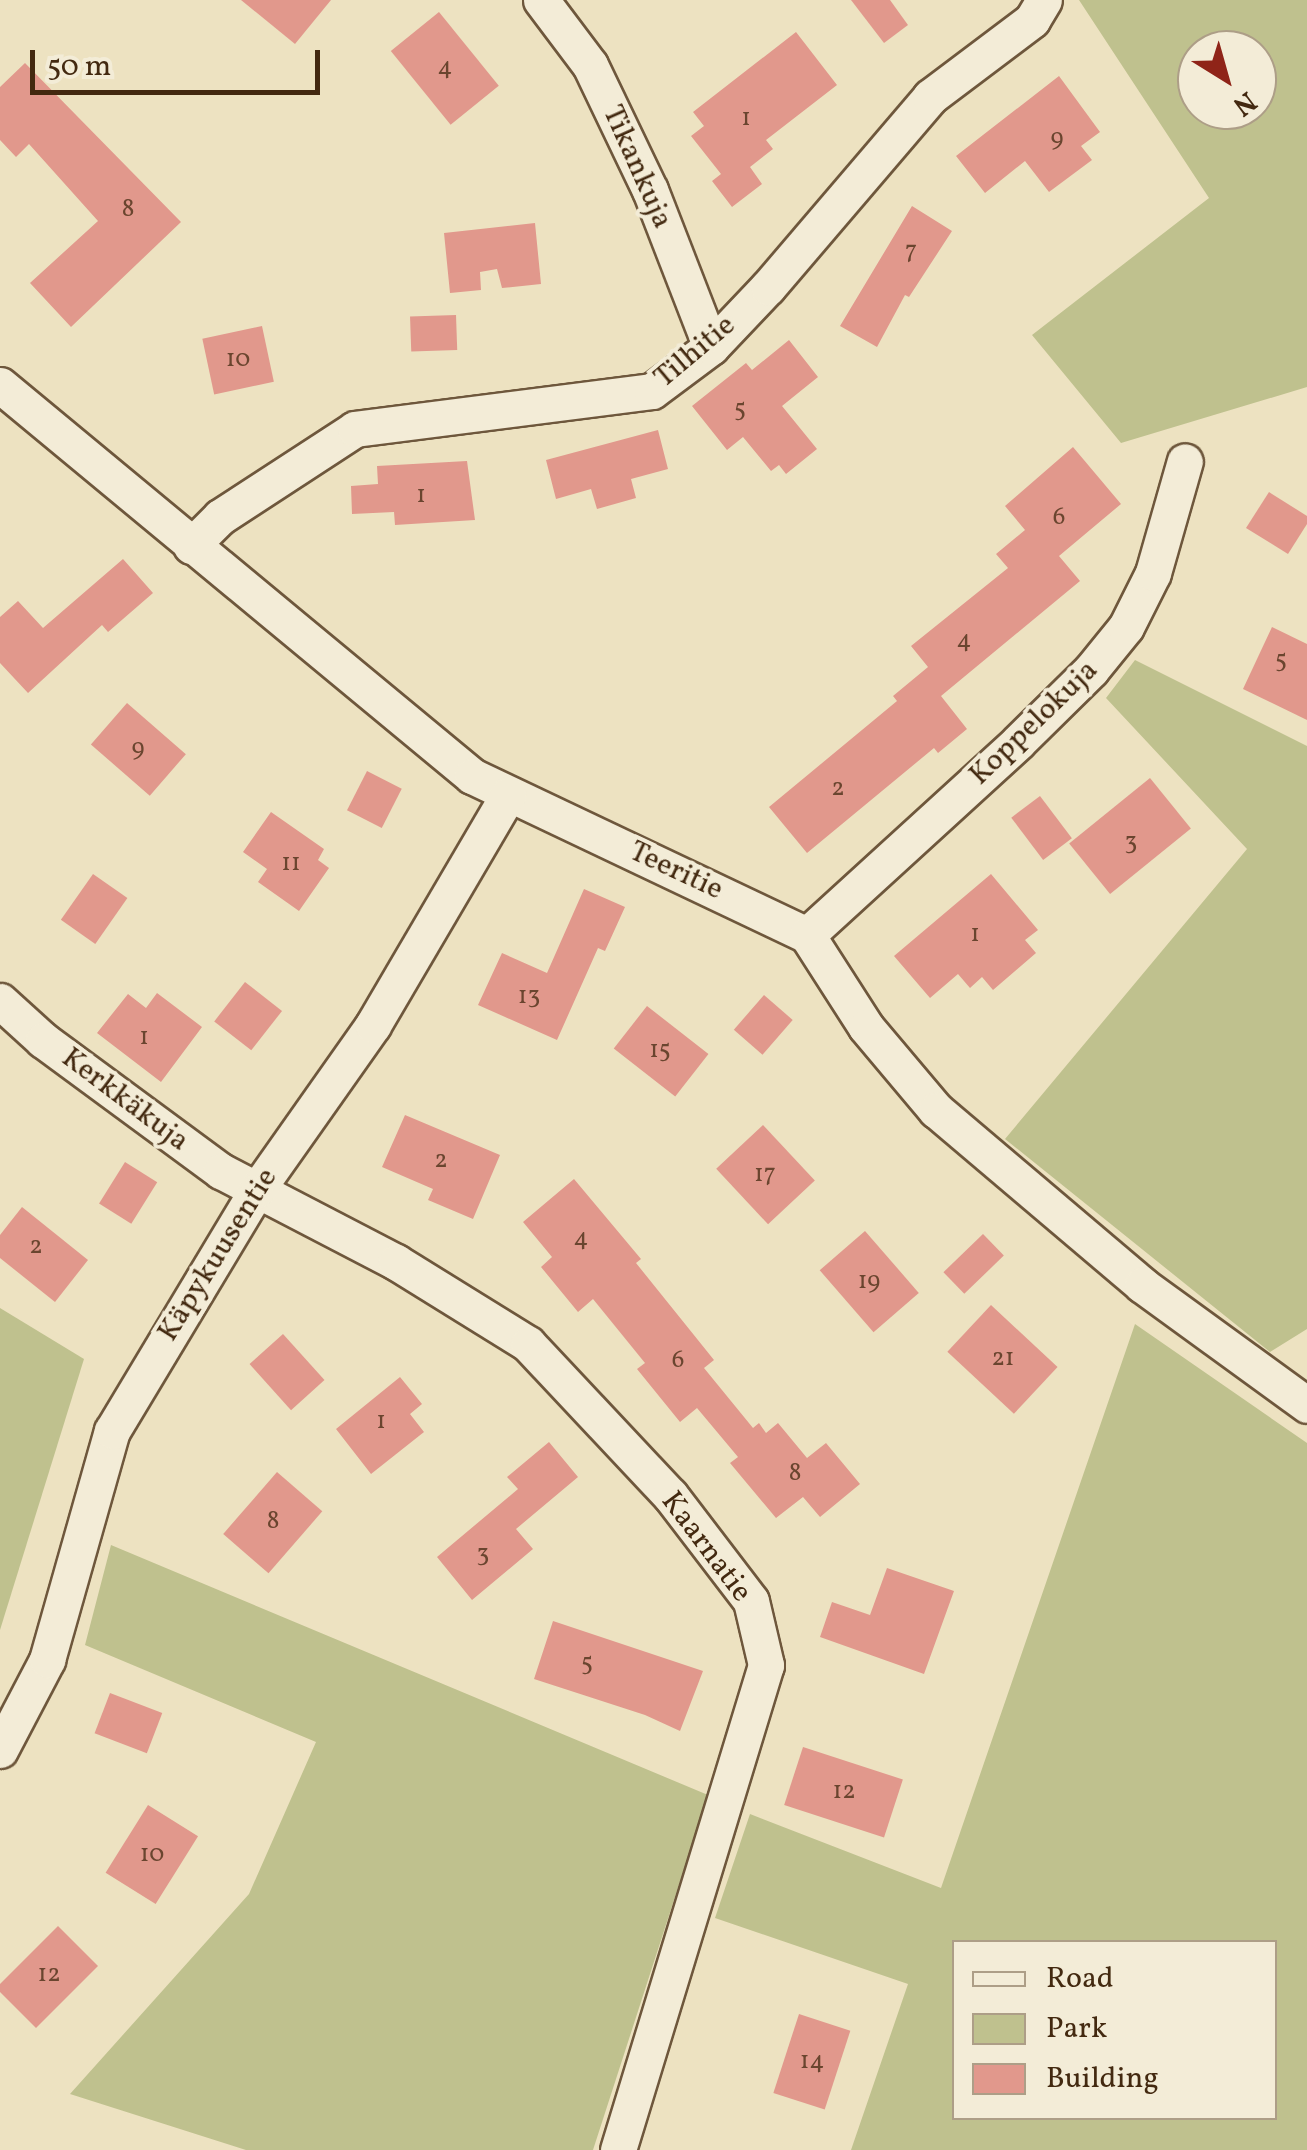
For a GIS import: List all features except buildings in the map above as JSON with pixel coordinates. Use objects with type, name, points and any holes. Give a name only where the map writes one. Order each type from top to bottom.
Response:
[{"type":"street","name":"Tikankuja","points":[[541,0],[590,65],[650,190],[710,347]]},
{"type":"street","name":"Tilhitie","points":[[191,546],[234,507],[355,429],[652,391],[710,347],[930,97],[1032,20],[1044,0]]},
{"type":"street","name":"Teeritie","points":[[0,385],[472,776],[807,935]]},
{"type":"street","name":"Koppelokuja","points":[[807,935],[1018,742],[1090,670],[1126,627],[1153,573],[1185,460]]},
{"type":"street","name":"Käpykuusentie","points":[[0,1750],[47,1660],[112,1431],[256,1191],[373,1025],[508,795]]},
{"type":"street","points":[[807,935],[866,1028],[936,1110],[1142,1285],[1307,1405]]},
{"type":"street","name":"Kerkkäkuja","points":[[0,1001],[44,1040],[164,1130],[256,1191]]},
{"type":"street","name":"Kaarnatie","points":[[256,1191],[396,1262],[528,1344],[670,1495],[751,1601],[766,1665],[618,2150]]},
{"type":"green space","points":[[1079,0],[1307,0],[1307,387],[1121,443],[1032,335],[1209,198]]},
{"type":"green space","points":[[1135,660],[1307,746],[1307,1329],[1270,1352],[1005,1139],[1247,849],[1106,698]]},
{"type":"green space","points":[[0,1308],[84,1359],[0,1630]]},
{"type":"green space","points":[[1135,1324],[1307,1443],[1307,2150],[851,2150],[908,1984],[715,1918],[750,1814],[941,1888]]},
{"type":"green space","points":[[111,1545],[708,1795],[593,2150],[246,2150],[70,2094],[249,1894],[316,1742],[85,1645]]}]
